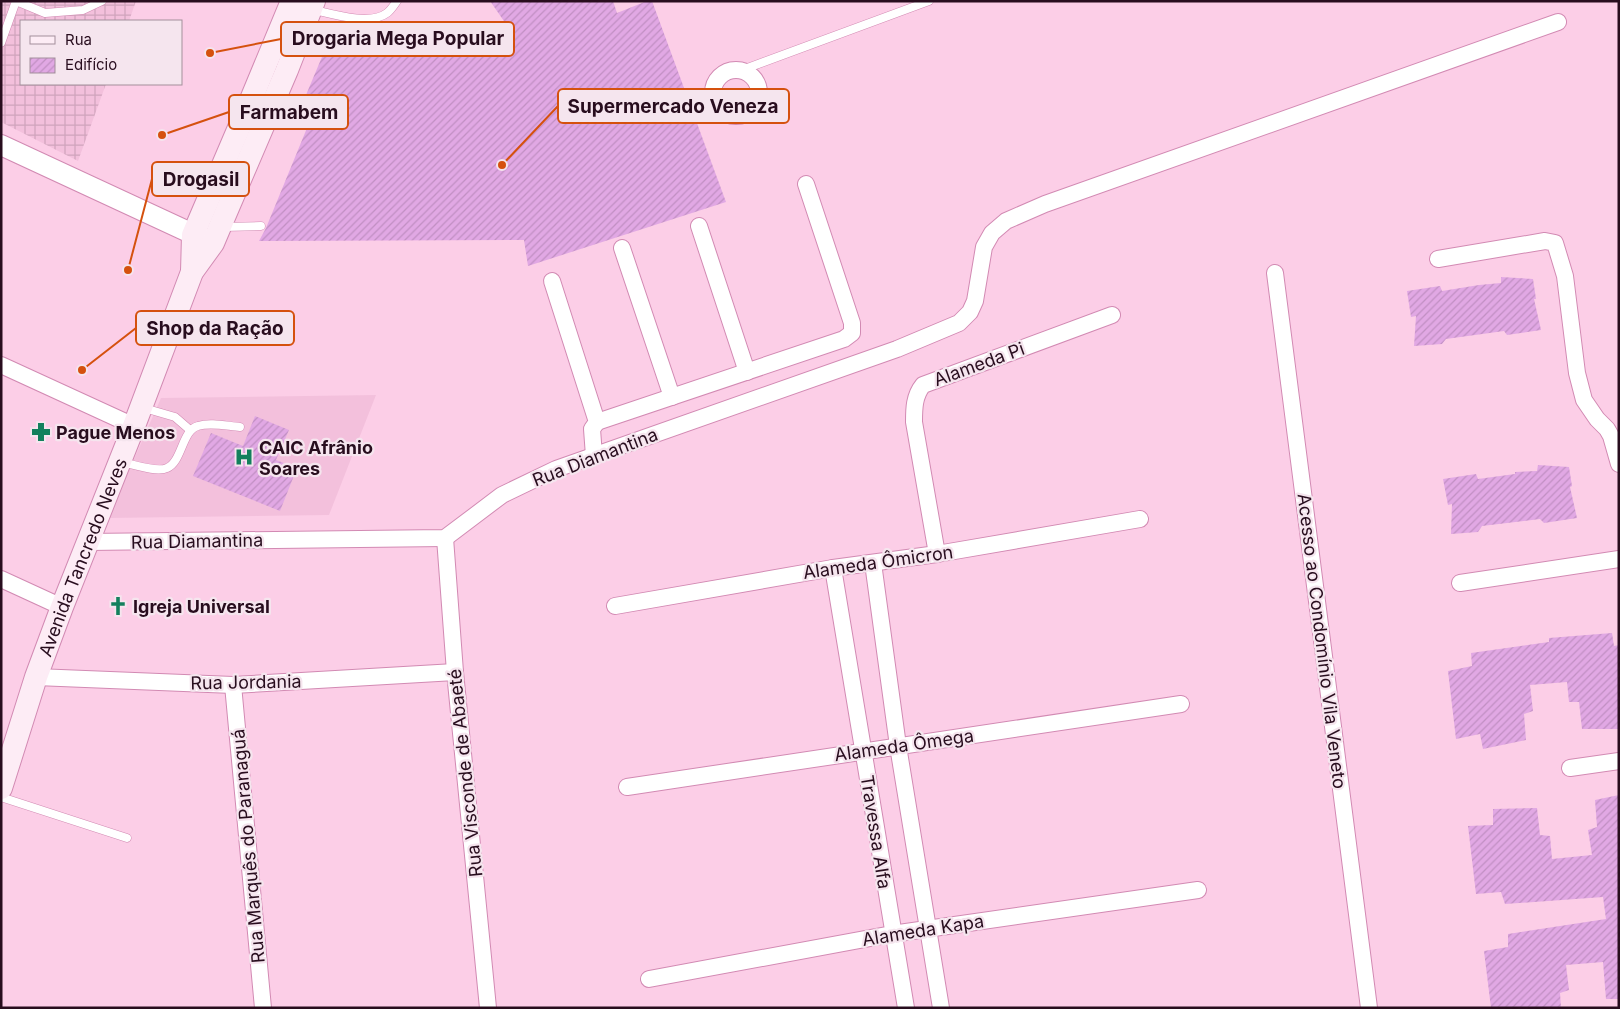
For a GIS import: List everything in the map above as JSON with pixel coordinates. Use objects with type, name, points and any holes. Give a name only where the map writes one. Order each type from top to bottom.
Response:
[{"type":"main road","name":"Avenida Tancredo Neves","points":[[1,788],[36,677],[86,542],[120,461],[208,235],[250,102],[305,4]]},
{"type":"street","name":"Rua Diamantina","points":[[86,542],[445,538],[502,496],[556,469],[897,349],[959,323],[970,312],[975,301],[984,247],[992,233],[1006,221],[1046,204],[1558,22]]},
{"type":"street","points":[[1,145],[208,235]]},
{"type":"street","points":[[594,456],[592,428],[597,422],[844,339],[852,333],[852,323],[806,184]]},
{"type":"street","points":[[699,226],[747,372]]},
{"type":"street","points":[[1438,258],[1545,241],[1555,243],[1565,276],[1577,373],[1584,400],[1596,419],[1612,436],[1619,464]]},
{"type":"street","points":[[622,248],[672,397]]},
{"type":"street","name":"Acesso ao Condomínio Vila Veneto","points":[[1276,273],[1369,1008]]},
{"type":"street","points":[[552,281],[597,422]]},
{"type":"street","name":"Alameda Pi","points":[[936,554],[914,422],[914,407],[919,390],[923,385],[1112,315]]},
{"type":"street","points":[[1,365],[137,417]]},
{"type":"street","name":"Alameda Ômicron","points":[[615,606],[833,568],[936,554],[1140,519]]},
{"type":"street","name":"Rua Visconde de Abaeté","points":[[445,538],[455,672],[488,1008]]},
{"type":"street","points":[[1460,583],[1619,560]]},
{"type":"street","points":[[873,563],[898,746],[941,1008]]},
{"type":"street","name":"Travessa Alfa","points":[[833,568],[892,934],[906,1008]]},
{"type":"street","points":[[1,579],[62,607]]},
{"type":"street","name":"Rua Jordania","points":[[36,677],[232,685],[455,672]]},
{"type":"street","name":"Rua Marquês do Paranaguá","points":[[232,685],[263,1008]]},
{"type":"street","name":"Alameda Ômega","points":[[627,787],[1181,704]]},
{"type":"street","points":[[1570,768],[1619,761]]},
{"type":"street","name":"Alameda Kapa","points":[[649,979],[892,934],[1198,890]]},
{"type":"lane","points":[[1,43],[16,1],[45,13],[83,10],[102,1]]},
{"type":"lane","points":[[305,4],[351,19],[378,17],[387,13],[397,1]]},
{"type":"lane","points":[[742,70],[929,1]]},
{"type":"lane","points":[[208,235],[260,226]]},
{"type":"lane","points":[[137,417],[176,418],[190,430]]},
{"type":"lane","points":[[120,461],[156,469],[167,468],[174,461],[190,430],[196,426],[240,427]]},
{"type":"lane","points":[[1,797],[127,838]]},
{"type":"shaded area","points":[[1,1],[136,1],[129,20],[20,20],[20,85],[106,85],[78,161],[1,122]]},
{"type":"shaded area","name":"CAIC Afrânio Soares","points":[[376,395],[329,515],[108,518],[161,398]]},
{"type":"building","points":[[490,1],[613,1],[617,13],[647,1],[652,1],[726,202],[528,266],[524,240],[259,241],[307,128],[293,126],[332,33],[506,24]]},
{"type":"building","points":[[1501,277],[1533,279],[1536,299],[1534,299],[1541,330],[1507,335],[1504,331],[1446,339],[1442,344],[1414,346],[1416,316],[1411,317],[1407,291],[1440,286],[1442,291],[1501,283]]},
{"type":"building","points":[[255,416],[289,430],[276,460],[297,468],[280,511],[193,476],[211,433],[243,446]]},
{"type":"building","points":[[1538,465],[1569,467],[1572,486],[1570,487],[1577,518],[1544,523],[1540,519],[1482,526],[1478,532],[1451,534],[1452,504],[1448,505],[1443,479],[1476,474],[1478,479],[1515,474],[1515,472],[1537,471]]},
{"type":"building","points":[[1612,633],[1614,646],[1619,645],[1619,729],[1582,729],[1579,702],[1569,702],[1567,682],[1530,685],[1533,711],[1524,714],[1526,740],[1483,749],[1480,734],[1456,739],[1448,671],[1472,666],[1471,653],[1549,642],[1549,638]]},
{"type":"building","points":[[1619,795],[1619,999],[1606,999],[1603,962],[1566,965],[1569,990],[1560,993],[1561,1008],[1491,1008],[1484,951],[1508,947],[1508,934],[1606,919],[1603,897],[1505,904],[1501,892],[1476,894],[1468,826],[1493,825],[1493,809],[1537,808],[1540,835],[1550,836],[1552,859],[1592,855],[1588,830],[1597,827],[1595,800]]},
{"type":"place","name":"Drogaria Mega Popular","points":[[210,53]]},
{"type":"place","name":"Farmabem","points":[[162,135]]},
{"type":"place","name":"Supermercado Veneza","points":[[502,165]]},
{"type":"place","name":"Drogasil","points":[[128,270]]},
{"type":"place","name":"Shop da Ração","points":[[82,370]]},
{"type":"place","name":"Pague Menos","points":[[41,432]]},
{"type":"place","name":"CAIC Afrânio Soares","points":[[244,457]]},
{"type":"place","name":"Igreja Universal","points":[[118,606]]}]
